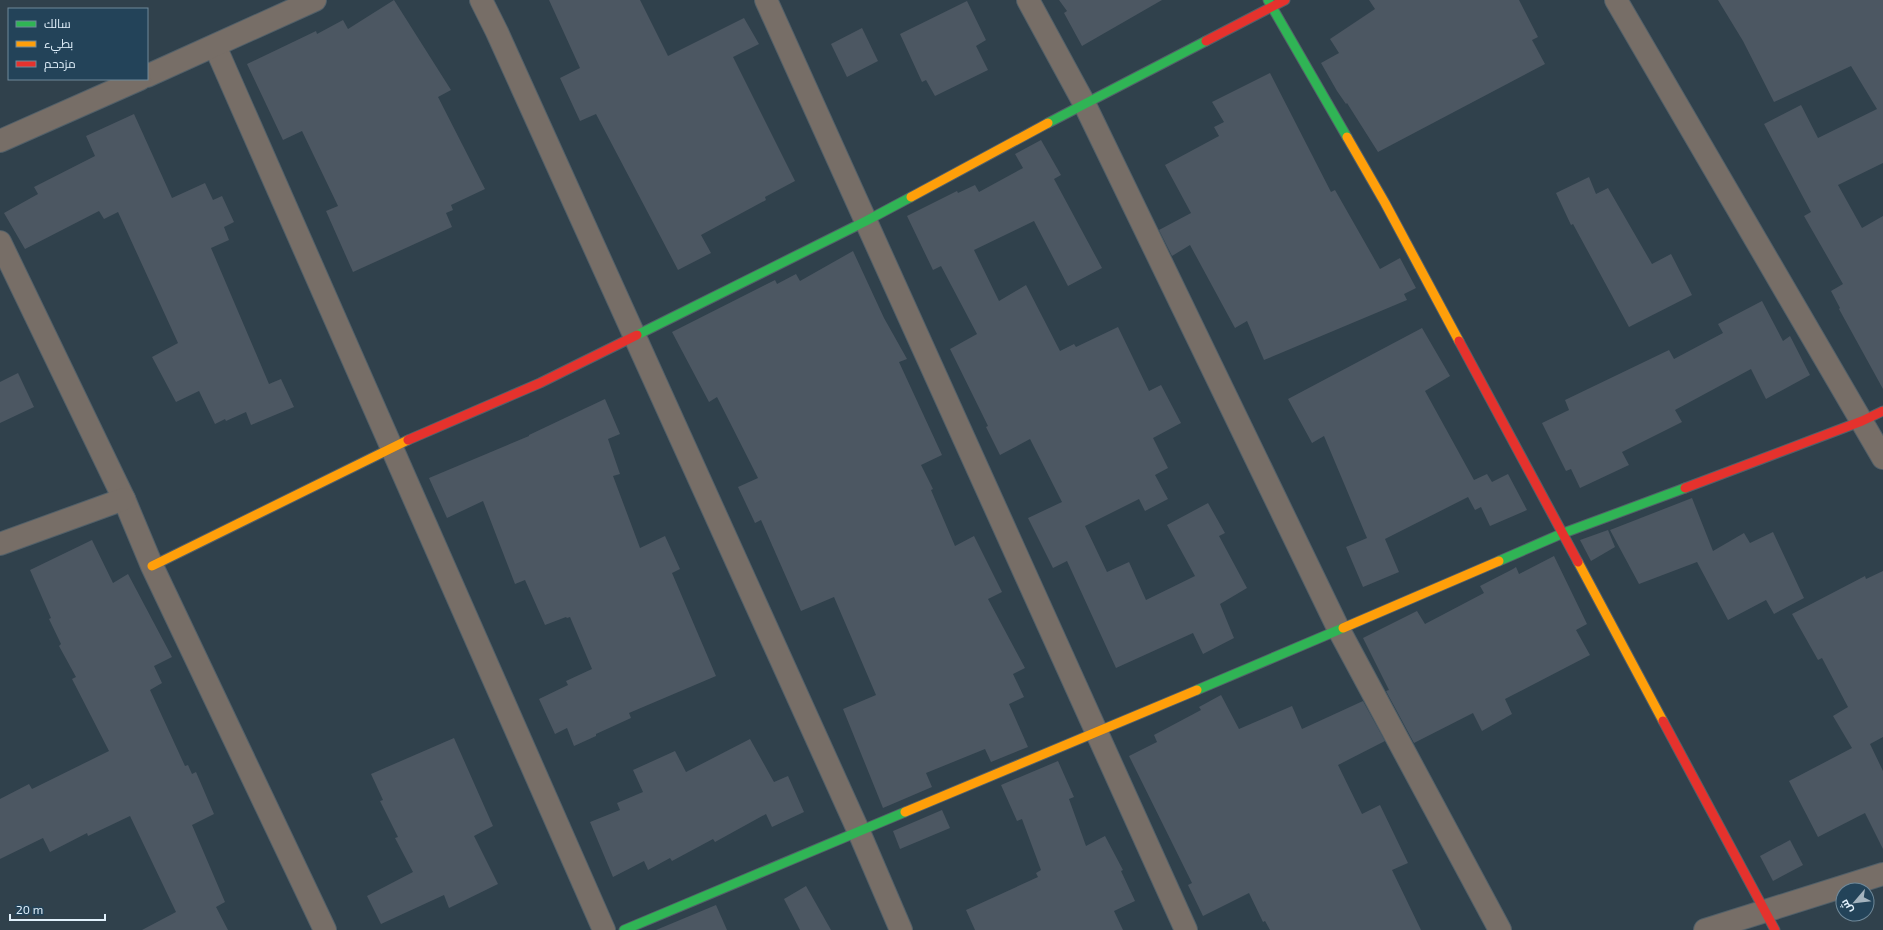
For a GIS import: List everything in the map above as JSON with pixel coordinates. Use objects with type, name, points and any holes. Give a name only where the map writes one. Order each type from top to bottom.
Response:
[{"type":"street","points":[[148,76],[314,0]]},
{"type":"street","points":[[481,0],[636,336],[859,832],[901,930]]},
{"type":"street","points":[[766,0],[1186,930]]},
{"type":"street","points":[[1028,0],[1084,103],[1339,630],[1500,930]]},
{"type":"street","points":[[152,566],[391,447],[540,383],[636,336],[866,221],[1270,4],[1285,0]]},
{"type":"street","points":[[1616,0],[1883,458]]},
{"type":"street","points":[[1270,4],[1385,203],[1562,534],[1766,910],[1775,930]]},
{"type":"street","points":[[215,46],[604,930]]},
{"type":"street","points":[[0,141],[138,80]]},
{"type":"street","points":[[0,242],[124,499],[152,566],[325,930]]},
{"type":"street","points":[[624,930],[1339,630],[1562,534],[1883,411]]},
{"type":"street","points":[[0,544],[124,499]]},
{"type":"street","points":[[1705,930],[1883,874]]},
{"type":"building","points":[[394,0],[451,90],[438,97],[485,189],[451,205],[453,210],[446,213],[452,227],[353,272],[326,211],[338,206],[302,131],[283,140],[247,64],[316,31],[317,34],[343,20],[348,29]]},
{"type":"building","points":[[549,0],[640,0],[668,56],[744,18],[759,44],[733,57],[795,181],[765,197],[766,200],[701,235],[711,253],[678,270],[596,114],[580,121],[560,78],[580,68]]},
{"type":"building","points":[[1059,0],[1162,0],[1082,46],[1064,13],[1067,11]]},
{"type":"building","points":[[1369,0],[1519,0],[1538,37],[1532,40],[1545,64],[1378,152],[1347,103],[1346,104],[1337,91],[1321,63],[1339,53],[1330,39],[1375,9]]},
{"type":"building","points":[[1718,0],[1883,0],[1883,163],[1838,185],[1862,228],[1883,216],[1883,389],[1839,309],[1840,308],[1831,291],[1843,284],[1804,216],[1811,212],[1764,124],[1801,105],[1818,138],[1877,109],[1851,66],[1774,102],[1743,41]]},
{"type":"building","points":[[967,1],[986,40],[976,46],[988,70],[935,96],[926,80],[922,82],[900,34]]},
{"type":"building","points":[[862,28],[878,61],[847,77],[831,44]]},
{"type":"building","points":[[1270,73],[1331,192],[1335,190],[1380,269],[1400,258],[1416,288],[1404,294],[1407,300],[1264,360],[1247,321],[1235,328],[1190,245],[1172,256],[1159,230],[1191,213],[1165,165],[1219,136],[1214,127],[1224,122],[1212,102]]},
{"type":"building","points":[[134,114],[172,198],[205,183],[213,200],[222,196],[234,222],[224,227],[229,240],[211,248],[269,384],[281,379],[294,407],[251,425],[246,412],[215,424],[199,391],[176,402],[152,357],[178,343],[118,212],[104,219],[99,211],[25,249],[4,213],[38,194],[34,187],[95,156],[86,136]]},
{"type":"building","points":[[1041,140],[1061,175],[1054,179],[1102,268],[1068,286],[1034,221],[974,250],[999,301],[1026,285],[1060,351],[1074,344],[1076,347],[1118,327],[1149,391],[1161,385],[1181,423],[1153,438],[1168,468],[1155,475],[1168,499],[1145,511],[1139,499],[1085,526],[1107,572],[1129,562],[1146,600],[1195,576],[1167,525],[1208,503],[1225,533],[1219,536],[1247,588],[1220,604],[1234,638],[1203,654],[1193,633],[1116,668],[1067,561],[1053,568],[1028,518],[1062,502],[1030,439],[1000,455],[986,427],[988,426],[950,349],[977,334],[941,266],[933,270],[907,216],[957,191],[958,193],[975,185],[979,192],[1023,168],[1015,154]]},
{"type":"building","points":[[1589,177],[1596,194],[1608,188],[1652,264],[1671,254],[1692,295],[1629,327],[1573,224],[1571,225],[1556,193]]},
{"type":"building","points":[[853,251],[884,318],[907,359],[899,362],[942,455],[921,465],[933,489],[931,490],[955,546],[974,536],[1002,592],[988,599],[1025,668],[1013,674],[1024,697],[1009,704],[1028,747],[991,762],[985,749],[926,773],[932,787],[883,808],[843,709],[876,695],[834,597],[801,611],[761,520],[755,523],[738,487],[758,478],[717,397],[709,402],[672,332],[775,280],[777,284],[796,274],[800,281]]},
{"type":"building","points":[[1762,301],[1783,341],[1790,336],[1810,375],[1766,399],[1751,369],[1675,410],[1682,422],[1622,452],[1629,465],[1580,488],[1571,469],[1566,471],[1542,423],[1569,410],[1565,400],[1669,350],[1674,359],[1723,333],[1718,324]]},
{"type":"building","points":[[1422,328],[1450,376],[1425,391],[1474,480],[1487,474],[1492,482],[1508,474],[1527,510],[1490,526],[1481,507],[1475,510],[1468,497],[1385,539],[1399,572],[1363,587],[1346,547],[1367,538],[1324,436],[1312,443],[1288,399]]},
{"type":"building","points":[[18,373],[34,407],[0,423],[0,382]]},
{"type":"building","points":[[605,399],[620,434],[608,439],[620,474],[613,476],[640,548],[665,536],[680,569],[672,573],[716,676],[629,713],[631,718],[574,746],[567,728],[555,734],[539,699],[568,685],[566,681],[592,669],[570,617],[566,617],[545,625],[525,580],[515,584],[483,501],[447,518],[429,478],[529,436]]},
{"type":"building","points":[[1692,498],[1713,551],[1744,533],[1750,543],[1773,532],[1804,598],[1774,614],[1766,600],[1728,620],[1697,562],[1639,584],[1610,530]]},
{"type":"building","points":[[1608,530],[1615,547],[1591,561],[1580,540]]},
{"type":"building","points":[[92,540],[113,583],[128,574],[172,657],[154,666],[162,683],[150,690],[185,766],[188,765],[192,774],[196,772],[214,814],[192,825],[225,902],[216,907],[228,930],[142,930],[176,912],[130,816],[88,836],[87,833],[50,852],[43,838],[0,859],[0,799],[29,784],[32,789],[109,751],[72,679],[76,677],[59,646],[61,644],[49,619],[51,618],[30,570]]},
{"type":"building","points":[[1554,556],[1587,624],[1576,630],[1590,655],[1505,699],[1512,714],[1482,731],[1473,713],[1414,743],[1386,691],[1389,690],[1363,638],[1417,611],[1425,624],[1484,593],[1480,586],[1516,567],[1519,574]]},
{"type":"building","points":[[1883,571],[1883,737],[1870,744],[1883,771],[1883,849],[1865,813],[1818,837],[1789,781],[1852,748],[1833,716],[1848,707],[1822,658],[1818,660],[1792,614],[1865,576],[1866,579]]},
{"type":"building","points":[[1221,695],[1239,729],[1292,706],[1302,729],[1363,701],[1385,741],[1338,765],[1362,814],[1380,805],[1408,863],[1392,870],[1421,930],[1270,930],[1265,921],[1263,922],[1249,893],[1203,916],[1188,885],[1192,883],[1129,756],[1157,742],[1154,735],[1201,710],[1199,707]]},
{"type":"building","points":[[454,738],[493,826],[474,836],[498,884],[449,908],[444,895],[381,924],[367,896],[413,872],[395,838],[398,837],[380,801],[383,800],[371,774]]},
{"type":"building","points":[[750,739],[774,782],[788,776],[804,812],[772,827],[766,814],[715,842],[713,839],[672,861],[670,858],[648,870],[644,861],[613,877],[590,822],[620,810],[617,803],[643,792],[633,770],[675,751],[686,772]]},
{"type":"building","points":[[1058,761],[1074,797],[1069,799],[1086,846],[1105,836],[1123,870],[1121,871],[1135,901],[1114,911],[1123,930],[975,930],[966,910],[1038,877],[1036,873],[1041,870],[1022,819],[1017,821],[1001,785]]},
{"type":"building","points":[[942,810],[950,828],[900,849],[893,831]]},
{"type":"building","points":[[1790,840],[1803,865],[1773,881],[1760,856]]},
{"type":"building","points":[[806,886],[831,930],[800,930],[784,899]]},
{"type":"building","points":[[716,905],[727,930],[656,930]]},
{"type":"traffic: fast","points":[[1268,0],[1347,137]]},
{"type":"traffic: fast","points":[[1048,123],[1206,41]]},
{"type":"traffic: fast","points":[[637,335],[911,197]]},
{"type":"traffic: fast","points":[[1499,561],[1561,534],[1685,488]]},
{"type":"traffic: fast","points":[[1197,690],[1343,628]]},
{"type":"traffic: fast","points":[[624,930],[905,812]]},
{"type":"traffic: slow","points":[[911,197],[1048,123]]},
{"type":"traffic: slow","points":[[1347,137],[1385,203],[1459,341]]},
{"type":"traffic: slow","points":[[152,566],[408,440]]},
{"type":"traffic: slow","points":[[1343,628],[1499,561]]},
{"type":"traffic: slow","points":[[1578,562],[1663,721]]},
{"type":"traffic: slow","points":[[905,812],[1197,690]]},
{"type":"traffic: jam","points":[[1206,41],[1285,0]]},
{"type":"traffic: jam","points":[[408,440],[540,383],[637,335]]},
{"type":"traffic: jam","points":[[1459,341],[1578,562]]},
{"type":"traffic: jam","points":[[1685,488],[1862,421],[1883,411]]},
{"type":"traffic: jam","points":[[1663,721],[1775,930]]}]
